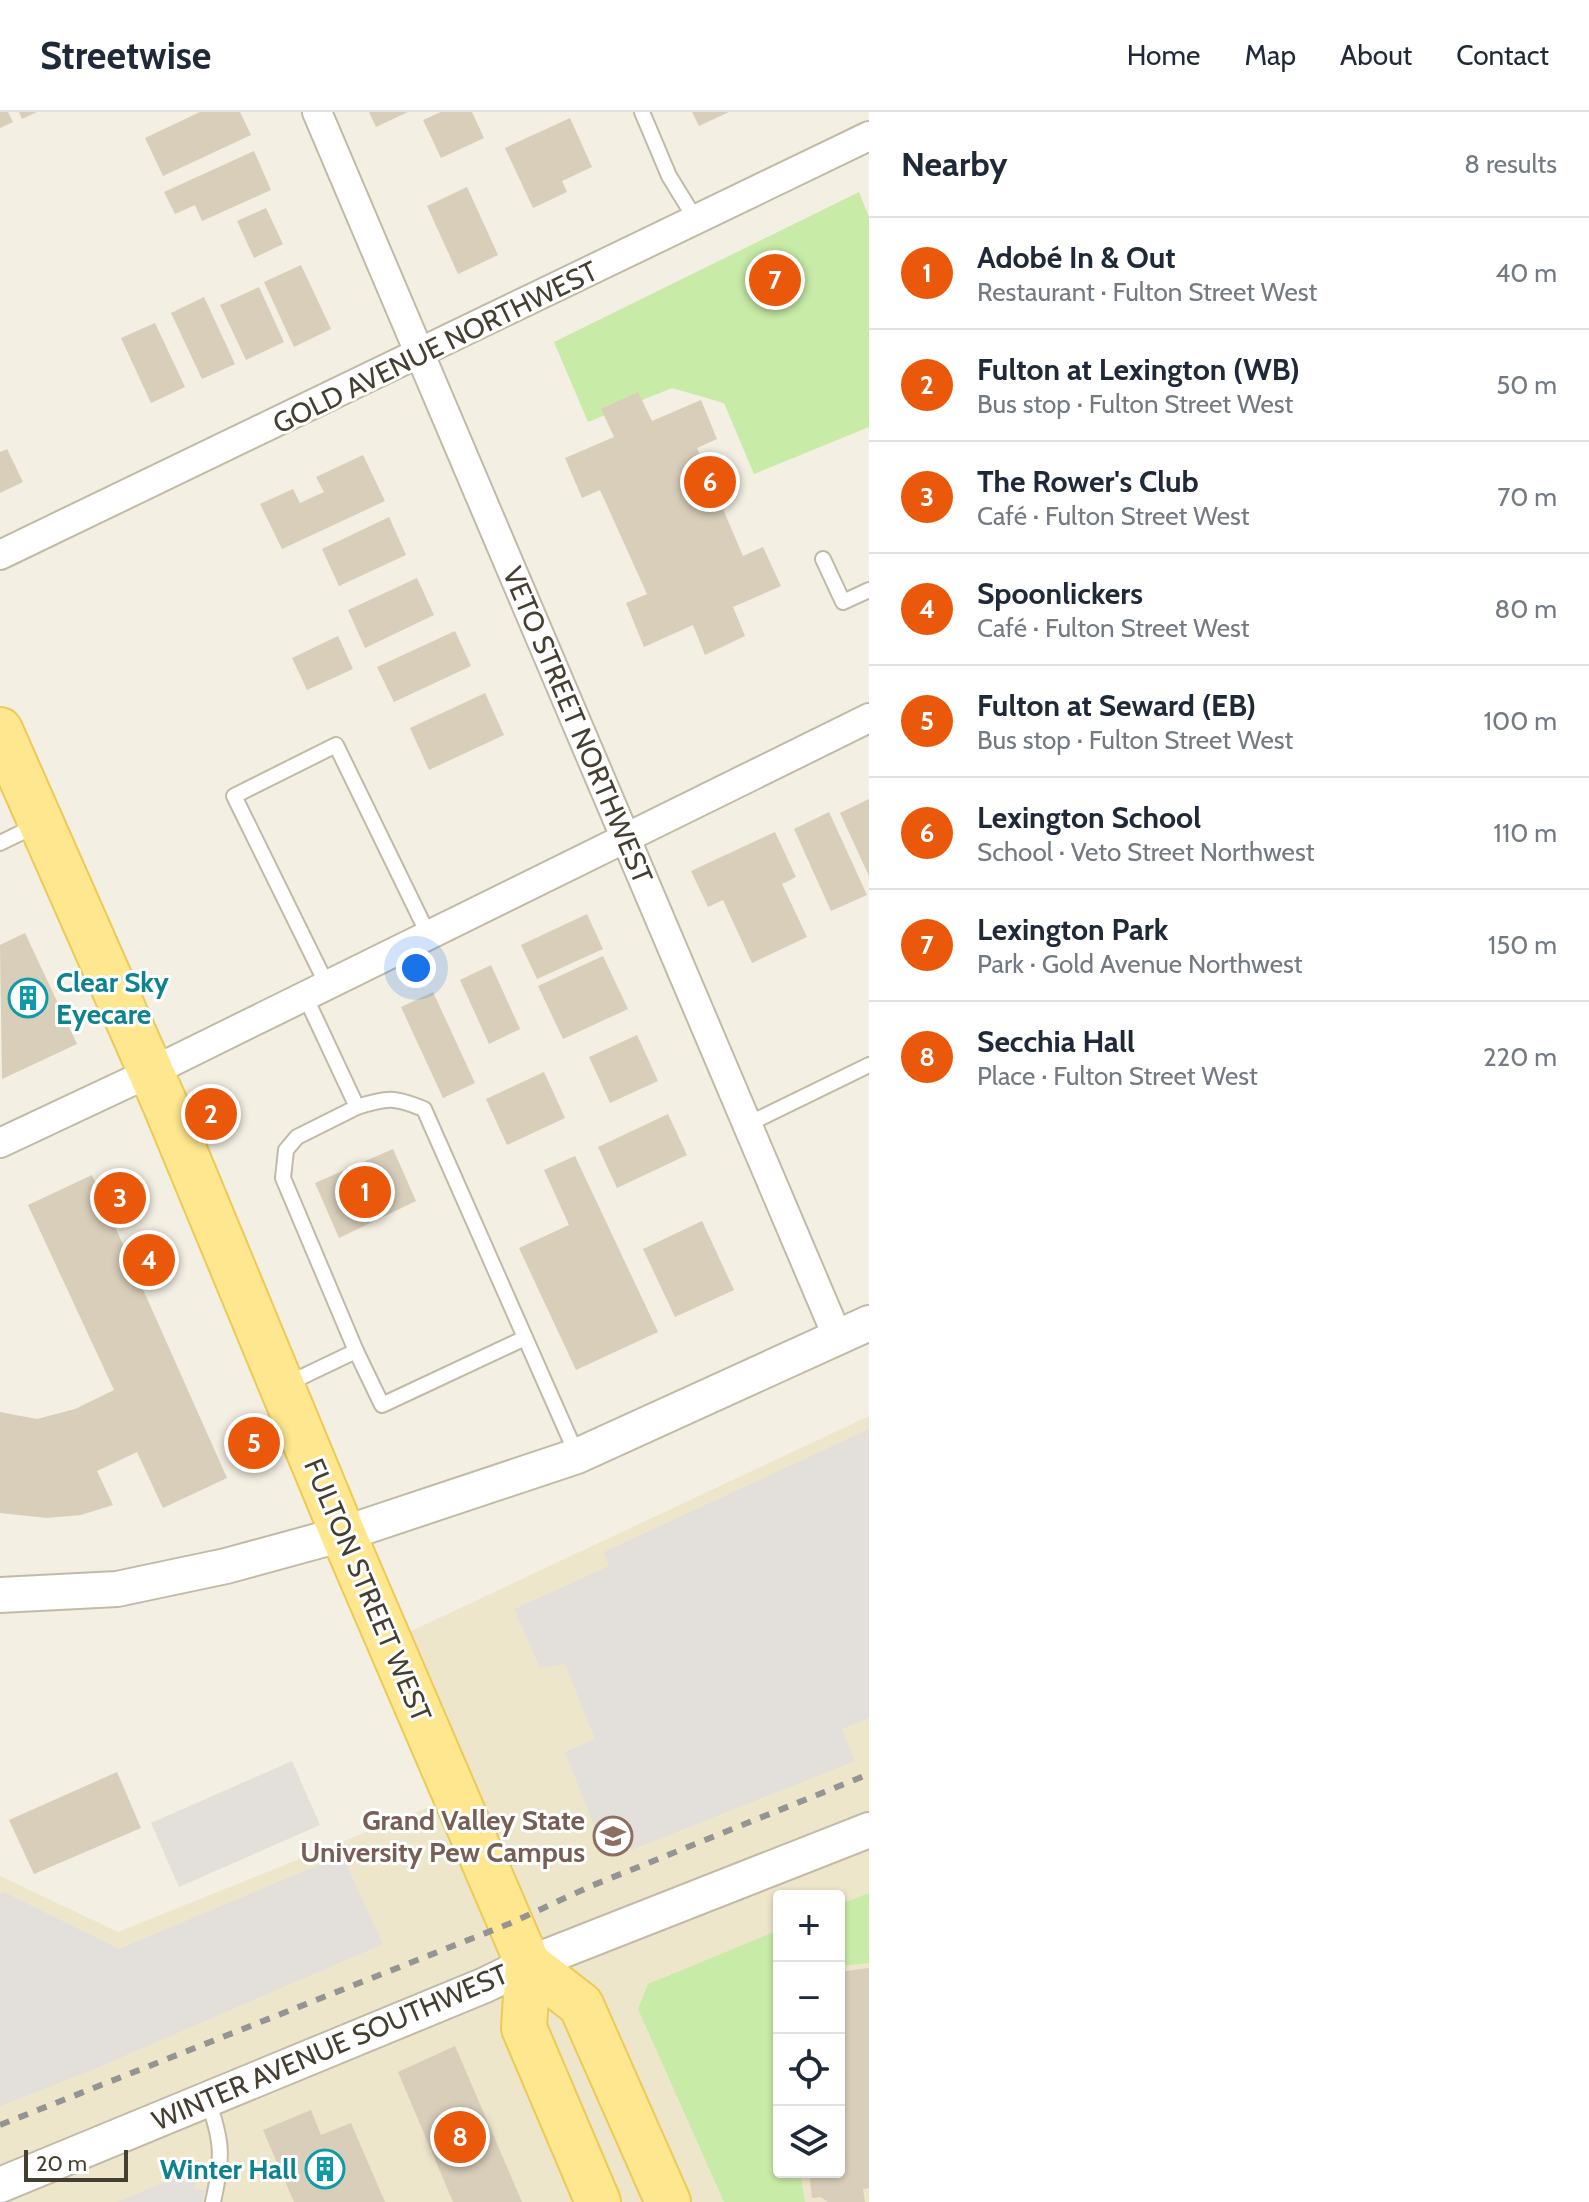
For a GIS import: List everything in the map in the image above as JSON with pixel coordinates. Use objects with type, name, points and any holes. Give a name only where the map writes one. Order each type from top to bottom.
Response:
[{"type":"main road","name":"FULTON STREET WEST","points":[[0,730],[165,1104],[343,1534],[528,1964],[524,2028],[598,2202]]},
{"type":"main road","name":"FULTON STREET WEST","points":[[528,1964],[581,2005],[668,2202]]},
{"type":"street","name":"VETO STREET NORTHWEST","points":[[317,112],[838,1338]]},
{"type":"street","name":"GOLD AVENUE NORTHWEST","points":[[0,555],[869,136]]},
{"type":"street","points":[[0,1143],[149,1073],[869,718]]},
{"type":"street","points":[[0,1595],[117,1589],[226,1566],[343,1534],[577,1456],[869,1323]]},
{"type":"street","name":"WINTER AVENUE SOUTHWEST","points":[[0,2185],[485,1985],[528,1964],[869,1830]]},
{"type":"lane","points":[[642,112],[669,176],[696,220]]},
{"type":"lane","points":[[823,559],[843,602],[869,590]]},
{"type":"lane","points":[[357,1107],[316,991],[234,796],[336,745],[428,934]]},
{"type":"lane","points":[[0,843],[39,824]]},
{"type":"lane","points":[[748,1124],[869,1065]]},
{"type":"lane","points":[[525,1338],[382,1405],[283,1178],[286,1150],[297,1137],[357,1107],[384,1098],[404,1101],[424,1109],[525,1338],[577,1456]]},
{"type":"lane","points":[[281,1386],[356,1351]]},
{"type":"lane","points":[[207,2098],[220,2132],[220,2169],[213,2202]]},
{"type":"shaded area","name":"Grand Valley State University Pew Campus","points":[[869,1416],[869,2202],[0,2202],[0,1876],[118,1932],[456,1796],[390,1641]]},
{"type":"shaded area","points":[[869,1429],[869,1718],[842,1729],[855,1761],[632,1850],[620,1818],[595,1828],[565,1752],[595,1739],[565,1664],[540,1668],[514,1609],[609,1566],[604,1552]]},
{"type":"shaded area","points":[[292,1761],[320,1825],[179,1887],[151,1823]]},
{"type":"shaded area","points":[[342,1855],[383,1944],[85,2073],[0,2106],[0,1894],[4,1892],[119,1949]]},
{"type":"shaded area","points":[[198,2168],[194,2189],[205,2190],[202,2202],[117,2202]]},
{"type":"green space","points":[[859,192],[869,217],[869,427],[754,474],[724,403],[672,388],[588,422],[554,342]]},
{"type":"green space","points":[[869,1893],[869,1963],[845,1965],[845,1903]]},
{"type":"green space","points":[[773,1932],[773,2178],[801,2178],[805,2202],[724,2202],[638,2009],[648,1984]]},
{"type":"building","points":[[0,112],[8,112],[13,122],[0,128]]},
{"type":"building","points":[[19,112],[37,112],[22,119]]},
{"type":"building","points":[[200,112],[240,112],[251,135],[163,176],[145,138]]},
{"type":"building","points":[[369,112],[408,112],[376,127]]},
{"type":"building","points":[[441,112],[472,112],[484,138],[441,158],[423,120]]},
{"type":"building","points":[[692,112],[729,112],[699,126]]},
{"type":"building","points":[[570,118],[592,167],[562,181],[567,192],[533,208],[505,148]]},
{"type":"building","points":[[254,151],[271,190],[202,221],[195,205],[175,214],[164,192]]},
{"type":"building","points":[[467,187],[498,255],[458,274],[427,206]]},
{"type":"building","points":[[266,208],[283,244],[254,258],[237,221]]},
{"type":"building","points":[[301,265],[331,329],[294,347],[264,282]]},
{"type":"building","points":[[259,287],[284,342],[246,360],[220,305]]},
{"type":"building","points":[[204,297],[235,364],[202,379],[171,313]]},
{"type":"building","points":[[155,323],[185,387],[151,403],[121,338]]},
{"type":"building","points":[[638,392],[652,421],[701,400],[717,439],[697,448],[743,556],[763,547],[781,586],[733,607],[745,636],[705,655],[693,625],[644,647],[626,603],[647,594],[600,490],[582,498],[565,458],[614,437],[601,409]]},
{"type":"building","points":[[7,449],[23,482],[0,493],[0,452]]},
{"type":"building","points":[[363,455],[385,501],[282,549],[260,504],[293,489],[300,503],[324,492],[316,477]]},
{"type":"building","points":[[389,517],[406,555],[339,586],[322,549]]},
{"type":"building","points":[[417,578],[434,615],[365,648],[348,610]]},
{"type":"building","points":[[455,631],[471,666],[394,702],[377,667]]},
{"type":"building","points":[[338,636],[353,669],[307,690],[292,658]]},
{"type":"building","points":[[485,693],[504,735],[429,770],[410,728]]},
{"type":"building","points":[[869,799],[869,876],[840,813]]},
{"type":"building","points":[[829,812],[867,895],[831,911],[794,829]]},
{"type":"building","points":[[775,832],[796,877],[782,884],[807,937],[752,963],[723,900],[708,907],[691,871]]},
{"type":"building","points":[[587,914],[603,949],[537,979],[521,945]]},
{"type":"building","name":"Clear Sky Eyecare","points":[[25,933],[77,1044],[2,1079],[0,945]]},
{"type":"building","points":[[603,956],[628,1009],[563,1039],[538,986]]},
{"type":"building","points":[[491,965],[520,1029],[489,1044],[460,980]]},
{"type":"building","points":[[433,992],[475,1083],[443,1098],[401,1007]]},
{"type":"building","points":[[637,1035],[658,1081],[610,1103],[589,1057]]},
{"type":"building","points":[[544,1072],[565,1118],[507,1145],[486,1099]]},
{"type":"building","points":[[668,1114],[687,1155],[617,1188],[598,1147]]},
{"type":"building","points":[[393,1149],[416,1201],[339,1238],[315,1183]]},
{"type":"building","points":[[575,1156],[658,1332],[576,1370],[519,1248],[569,1225],[544,1170]]},
{"type":"building","points":[[92,1175],[227,1478],[163,1508],[137,1452],[97,1471],[113,1505],[81,1515],[47,1518],[0,1513],[0,1412],[37,1419],[75,1409],[114,1390],[28,1205]]},
{"type":"building","points":[[702,1221],[734,1290],[675,1317],[643,1249]]},
{"type":"building","points":[[117,1772],[141,1828],[34,1874],[9,1820]]},
{"type":"building","points":[[869,1968],[869,2188],[863,2189],[865,2202],[828,2202],[821,2197],[812,2198],[810,2178],[845,2178],[845,1971]]},
{"type":"building","points":[[455,2046],[522,2202],[453,2202],[398,2072]]},
{"type":"building","name":"Winter Hall","points":[[311,2110],[321,2135],[351,2123],[385,2202],[294,2202],[263,2130]]},
{"type":"railway","points":[[0,2125],[511,1923],[591,1886],[869,1774]]},
{"type":"place","name":"Lexington Park","points":[[775,280]]},
{"type":"place","name":"Lexington School","points":[[710,482]]},
{"type":"place","name":"Clear Sky Eyecare","points":[[28,998]]},
{"type":"place","name":"Fulton at Lexington (WB)","points":[[211,1114]]},
{"type":"place","name":"Adobé In & Out","points":[[365,1192]]},
{"type":"place","name":"The Rower's Club","points":[[120,1198]]},
{"type":"place","name":"Spoonlickers","points":[[149,1260]]},
{"type":"place","name":"Fulton at Seward (EB)","points":[[254,1443]]},
{"type":"place","name":"Grand Valley State University Pew Campus","points":[[613,1836]]},
{"type":"place","name":"Secchia Hall","points":[[460,2137]]},
{"type":"place","name":"Winter Hall","points":[[325,2169]]}]
